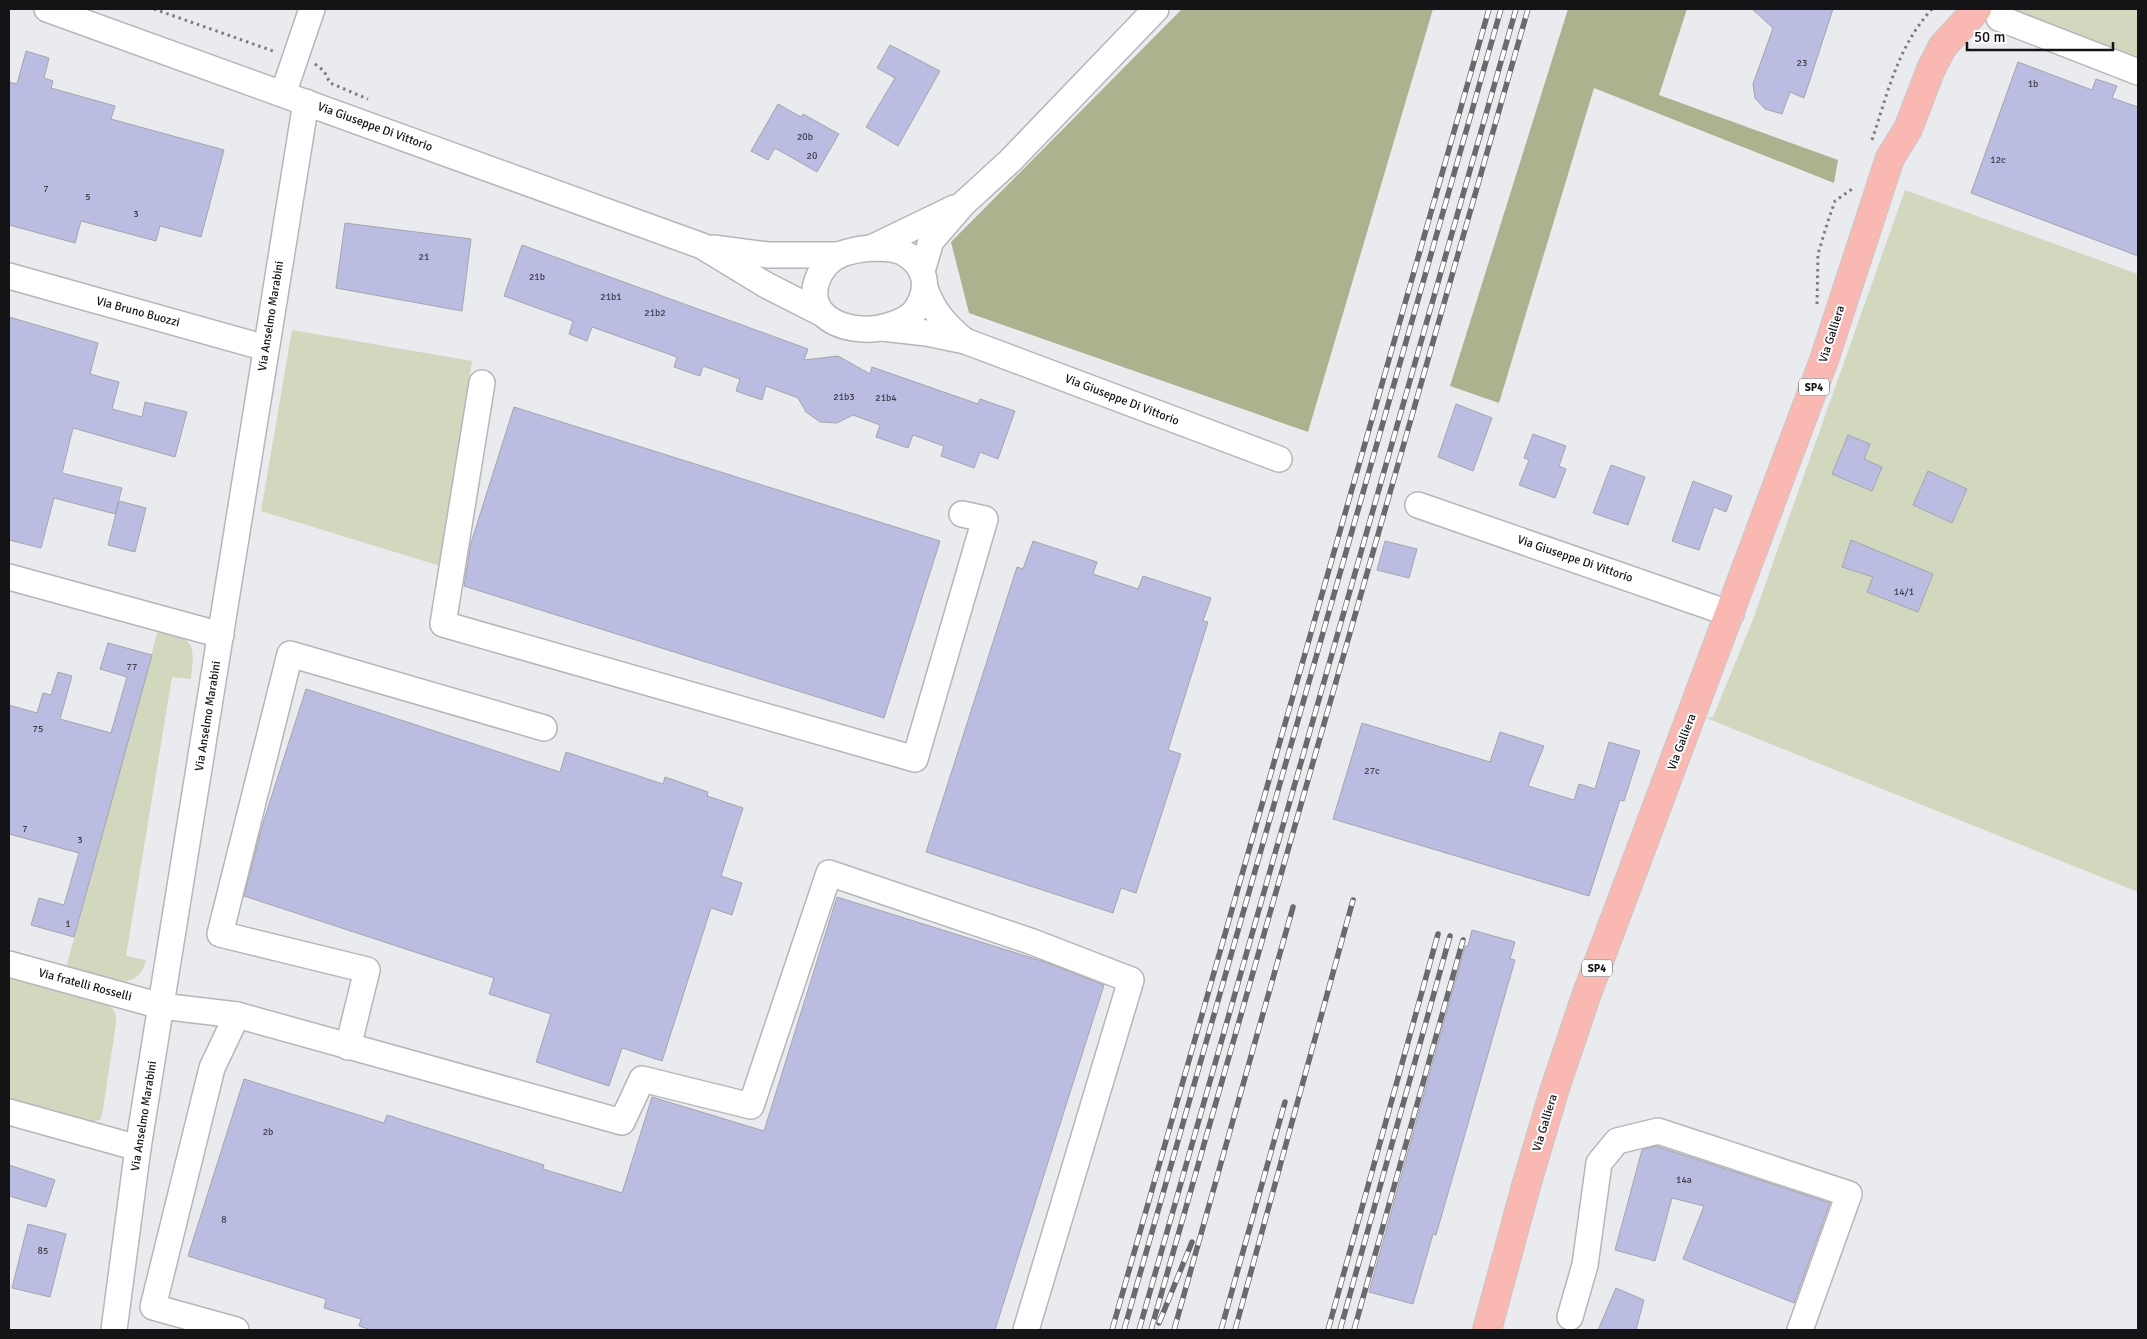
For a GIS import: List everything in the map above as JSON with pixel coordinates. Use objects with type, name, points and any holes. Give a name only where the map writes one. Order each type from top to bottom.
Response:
[{"type":"main road","name":"Via Galliera","points":[[1487,1330],[1526,1186],[1580,1015],[1824,360],[1880,154],[1914,61],[1928,37],[1953,9]]},
{"type":"main road","name":"Via Galliera","points":[[1880,154],[1908,129],[1931,69],[1943,46],[1988,13]]},
{"type":"street","name":"Via Giuseppe Di Vittorio","points":[[47,9],[702,246],[766,285],[839,324],[853,328],[882,328],[927,333],[965,341],[1280,460]]},
{"type":"street","name":"Via Anselmo Marabini","points":[[114,1330],[138,1148],[266,348],[294,98],[295,58],[312,9]]},
{"type":"street","name":"Via Giuseppe Di Vittorio","points":[[882,328],[896,323],[916,311],[922,300],[931,241],[963,204],[1010,161],[1156,9]]},
{"type":"street","points":[[1988,13],[2138,72]]},
{"type":"street","name":"Via Giuseppe Di Vittorio","points":[[702,246],[768,255],[840,255],[870,248],[963,204]]},
{"type":"street","name":"Via Giuseppe Di Vittorio","points":[[870,248],[903,252],[914,260],[924,280],[931,304],[950,329],[965,341]]},
{"type":"street","name":"Via Giuseppe Di Vittorio","points":[[823,314],[816,302],[816,284],[822,269],[840,255]]},
{"type":"street","name":"Via Bruno Buozzi","points":[[9,276],[266,348]]},
{"type":"street","points":[[482,383],[435,622],[915,759],[985,519],[962,514]]},
{"type":"street","name":"Via Giuseppe Di Vittorio","points":[[1418,505],[1730,614]]},
{"type":"street","points":[[9,577],[220,635]]},
{"type":"street","points":[[348,1046],[367,970],[220,934],[290,654],[544,728]]},
{"type":"street","name":"Via fratelli Rosselli","points":[[9,964],[161,1006],[237,1015],[622,1122],[642,1079],[751,1106],[830,873],[1030,941],[1131,980],[1026,1330]]},
{"type":"street","points":[[236,1330],[152,1307],[212,1068],[237,1015]]},
{"type":"street","points":[[9,1112],[138,1148]]},
{"type":"street","points":[[1570,1316],[1585,1265],[1599,1163],[1617,1141],[1658,1132],[1848,1194],[1800,1330]]},
{"type":"path","points":[[154,9],[295,58],[315,63],[324,71],[330,83],[339,89],[375,102]]},
{"type":"path","points":[[1880,154],[1898,60],[1916,26],[1932,9]]},
{"type":"path","points":[[1828,221],[1835,201],[1859,184]]},
{"type":"green space","points":[[1182,9],[1433,9],[1308,432],[969,313],[951,242]]},
{"type":"green space","points":[[1568,9],[1687,9],[1659,95],[1838,160],[1834,183],[1594,88],[1499,403],[1450,386]]},
{"type":"green space","points":[[2016,9],[2138,9],[2138,62],[2021,12]]},
{"type":"green space","points":[[1905,190],[2138,274],[2138,892],[1706,718],[1713,717],[1752,622]]},
{"type":"green space","points":[[292,330],[472,361],[440,566],[261,511]]},
{"type":"green space","points":[[158,630],[179,636],[190,644],[193,657],[191,679],[172,677],[126,956],[146,960],[145,965],[136,977],[128,981],[117,982],[66,968]]},
{"type":"green space","points":[[9,977],[106,1003],[113,1010],[116,1024],[100,1120],[88,1122],[9,1100]]},
{"type":"building","points":[[1752,9],[1833,9],[1804,98],[1790,92],[1782,114],[1765,109],[1755,98],[1753,84],[1773,28]]},
{"type":"building","points":[[890,45],[940,71],[898,146],[866,127],[895,78],[877,68]]},
{"type":"building","points":[[26,51],[49,58],[44,78],[53,81],[51,88],[115,106],[111,119],[224,150],[201,237],[160,226],[156,241],[81,221],[75,243],[9,225],[9,82],[17,84]]},
{"type":"building","points":[[2018,62],[2092,90],[2096,79],[2117,86],[2112,98],[2138,107],[2138,256],[1971,193]]},
{"type":"building","points":[[778,104],[801,117],[803,114],[839,134],[817,172],[775,148],[768,160],[751,151]]},
{"type":"building","points":[[345,223],[471,239],[462,311],[336,288]]},
{"type":"building","points":[[522,245],[808,349],[804,360],[838,356],[870,374],[872,367],[978,404],[980,399],[1015,411],[998,459],[980,452],[974,468],[941,456],[944,446],[913,435],[908,448],[876,437],[880,425],[853,415],[837,423],[820,422],[806,412],[798,398],[766,386],[762,400],[736,391],[740,379],[703,366],[700,376],[674,367],[677,357],[592,327],[587,341],[569,334],[573,321],[504,296]]},
{"type":"building","points":[[9,317],[98,343],[90,374],[119,382],[112,409],[142,417],[145,402],[187,412],[175,457],[73,428],[62,473],[122,488],[115,514],[54,498],[41,548],[9,540]]},
{"type":"building","points":[[1456,404],[1492,418],[1473,471],[1438,457]]},
{"type":"building","points":[[514,407],[940,541],[884,718],[464,586],[471,543]]},
{"type":"building","points":[[1533,434],[1566,446],[1559,466],[1566,469],[1555,498],[1519,485],[1529,460],[1524,458]]},
{"type":"building","points":[[1848,435],[1870,444],[1864,459],[1882,467],[1872,491],[1832,474]]},
{"type":"building","points":[[1611,465],[1645,477],[1628,525],[1593,513]]},
{"type":"building","points":[[1928,471],[1967,489],[1952,523],[1913,505]]},
{"type":"building","points":[[1693,481],[1732,496],[1726,512],[1714,507],[1699,550],[1672,541]]},
{"type":"building","points":[[119,501],[146,508],[135,552],[108,545]]},
{"type":"building","points":[[1851,540],[1933,574],[1918,612],[1867,592],[1873,577],[1842,567]]},
{"type":"building","points":[[1033,541],[1097,562],[1093,574],[1138,589],[1143,576],[1211,598],[1203,621],[1208,622],[1168,750],[1181,754],[1136,893],[1121,888],[1113,913],[926,852],[1017,567],[1023,569]]},
{"type":"building","points":[[1385,541],[1417,549],[1409,578],[1377,570]]},
{"type":"building","points":[[108,643],[152,655],[74,937],[31,925],[39,898],[64,905],[79,853],[9,834],[9,705],[37,713],[43,693],[51,695],[58,672],[72,676],[60,719],[111,733],[127,677],[100,669]]},
{"type":"building","points":[[306,689],[560,772],[566,752],[663,784],[665,777],[708,792],[707,796],[743,808],[721,876],[742,883],[732,915],[711,908],[662,1061],[622,1048],[609,1086],[536,1062],[551,1014],[489,994],[494,978],[244,896],[263,823]]},
{"type":"building","points":[[1362,723],[1490,762],[1500,732],[1544,746],[1528,786],[1574,800],[1579,784],[1595,789],[1609,742],[1640,751],[1624,801],[1620,800],[1589,896],[1333,819]]},
{"type":"building","points":[[837,897],[1045,962],[1104,985],[995,1330],[371,1330],[359,1326],[361,1319],[324,1308],[326,1299],[188,1256],[244,1079],[384,1123],[387,1115],[544,1165],[543,1169],[622,1193],[652,1097],[764,1131]]},
{"type":"building","points":[[1472,930],[1515,942],[1510,959],[1515,960],[1436,1235],[1433,1234],[1413,1304],[1369,1292],[1465,946],[1468,946]]},
{"type":"building","points":[[1656,1146],[1830,1203],[1794,1303],[1683,1259],[1704,1206],[1672,1198],[1655,1261],[1615,1250],[1642,1150]]},
{"type":"building","points":[[9,1165],[55,1180],[46,1207],[9,1196]]},
{"type":"building","points":[[28,1224],[66,1234],[50,1297],[12,1288]]},
{"type":"building","points":[[1616,1288],[1644,1300],[1636,1330],[1598,1330]]},
{"type":"railway","points":[[1112,1330],[1489,9]]},
{"type":"railway","points":[[1124,1330],[1501,9]]},
{"type":"railway","points":[[1139,1330],[1516,9]]},
{"type":"railway","points":[[1151,1330],[1528,9]]},
{"type":"railway","points":[[1235,1330],[1353,900]]},
{"type":"railway","points":[[1174,1330],[1293,907]]},
{"type":"railway","points":[[1328,1330],[1438,934]]},
{"type":"railway","points":[[1340,1330],[1450,936]]},
{"type":"railway","points":[[1354,1330],[1463,940]]},
{"type":"railway","points":[[1221,1330],[1285,1102]]},
{"type":"railway","points":[[1159,1323],[1192,1242]]}]
